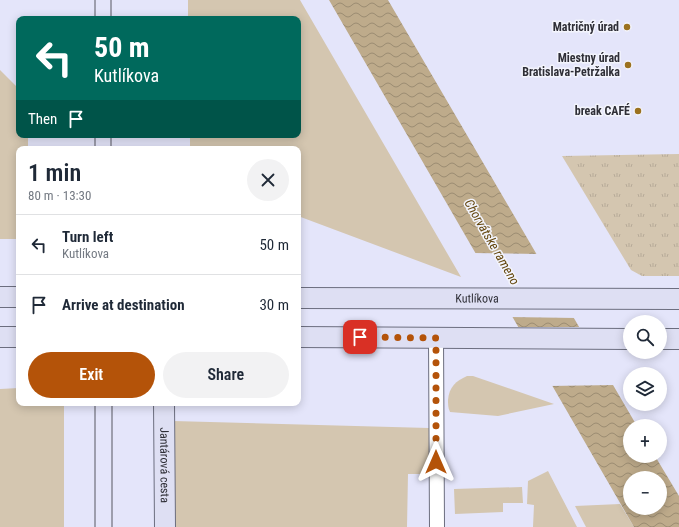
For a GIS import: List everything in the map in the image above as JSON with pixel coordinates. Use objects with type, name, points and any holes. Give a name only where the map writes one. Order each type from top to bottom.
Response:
[{"type":"main road","points":[[0,297],[16,297]]},
{"type":"main road","name":"Kutlíkova","points":[[301,298],[679,299]]},
{"type":"main road","points":[[0,337],[16,337]]},
{"type":"main road","points":[[301,337],[623,339]]},
{"type":"main road","points":[[667,339],[679,339]]},
{"type":"main road","name":"Jantárová cesta","points":[[164,406],[165,527]]},
{"type":"street","points":[[436,338],[438,527]]},
{"type":"green space","points":[[188,0],[300,0],[461,277],[301,217],[301,146],[190,146],[190,138],[301,138],[301,16],[188,16]]},
{"type":"green space","points":[[0,70],[16,86],[16,138],[28,138],[28,146],[16,146],[16,239],[0,239]]},
{"type":"green space","points":[[679,154],[679,276],[642,276],[631,270],[562,156]]},
{"type":"green space","points":[[467,376],[473,376],[554,404],[498,416],[450,412],[448,402],[450,391],[456,382]]},
{"type":"green space","points":[[16,388],[16,406],[64,406],[64,527],[0,527],[0,389]]},
{"type":"green space","points":[[173,421],[429,428],[429,474],[408,474],[407,527],[173,527]]},
{"type":"green space","points":[[548,471],[577,527],[533,527],[534,505],[527,504],[528,481]]},
{"type":"green space","points":[[522,487],[523,503],[503,503],[503,512],[455,514],[454,489]]},
{"type":"green space","points":[[620,504],[623,509],[623,515],[627,515],[634,527],[586,527],[575,506]]},
{"type":"water","name":"Chorvátske rameno","points":[[329,0],[388,0],[623,402],[623,411],[628,411],[633,419],[623,419],[623,463],[659,463],[664,471],[623,471],[623,508]]},
{"type":"water","name":"Chorvátske rameno","points":[[667,476],[679,496],[679,527],[634,527],[627,515],[667,515]]},
{"type":"pier","points":[[473,253],[539,254],[576,318],[510,317]]},
{"type":"pier","points":[[515,327],[582,327],[615,385],[549,386]]},
{"type":"tram line","points":[[95,0],[95,16]]},
{"type":"tram line","points":[[111,0],[111,16]]},
{"type":"tram line","points":[[95,138],[95,146]]},
{"type":"tram line","points":[[111,138],[111,146]]},
{"type":"tram line","points":[[95,406],[95,527]]},
{"type":"tram line","points":[[112,406],[112,527]]},
{"type":"place","name":"Matričný úrad","points":[[627,27]]},
{"type":"place","name":"Miestny úrad Bratislava-Petržalka","points":[[628,65]]},
{"type":"place","name":"break CAFÉ","points":[[638,111]]},
{"type":"route","points":[[360,337],[436,338],[436,462]]}]
